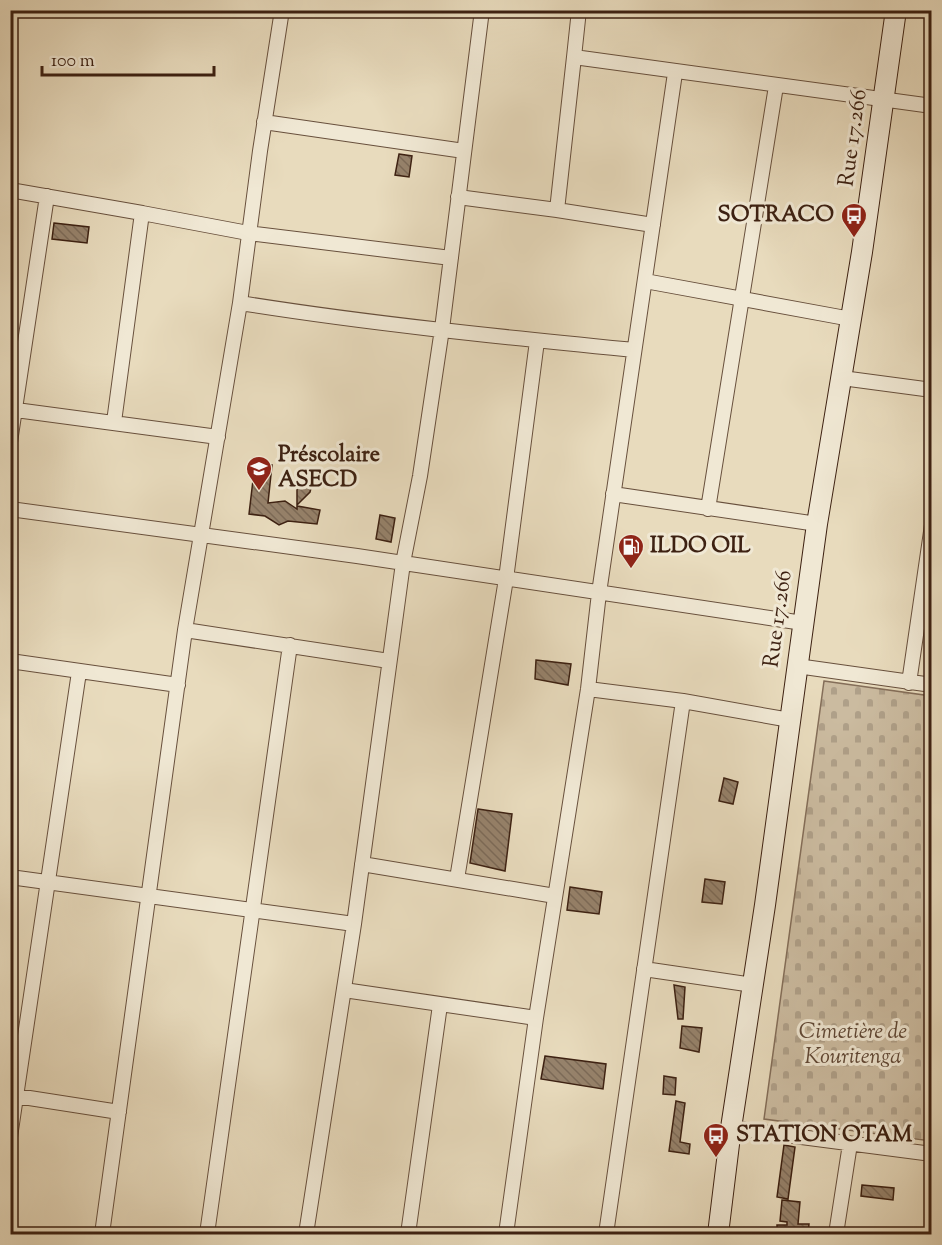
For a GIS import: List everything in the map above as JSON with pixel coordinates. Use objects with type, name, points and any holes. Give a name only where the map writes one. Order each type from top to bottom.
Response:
[{"type":"main road","name":"Rue 17.266","points":[[718,1234],[817,524],[842,378],[896,10]]},
{"type":"street","points":[[102,1234],[200,534],[240,303],[248,232],[282,10]]},
{"type":"street","points":[[306,1234],[354,924],[403,563],[420,476],[442,329],[482,10]]},
{"type":"street","points":[[557,210],[579,10]]},
{"type":"street","points":[[574,57],[675,73],[932,106]]},
{"type":"street","points":[[506,1234],[536,1018],[588,689],[598,593],[675,73]]},
{"type":"street","points":[[708,508],[776,86]]},
{"type":"street","points":[[264,122],[464,151]]},
{"type":"street","points":[[10,190],[248,232],[451,258]]},
{"type":"street","points":[[10,442],[47,196]]},
{"type":"street","points":[[458,198],[653,225]]},
{"type":"street","points":[[114,422],[142,213]]},
{"type":"street","points":[[645,281],[851,319]]},
{"type":"street","points":[[240,303],[310,314],[634,350]]},
{"type":"street","points":[[457,879],[506,579],[537,341]]},
{"type":"street","points":[[842,378],[932,390]]},
{"type":"street","points":[[16,410],[218,437]]},
{"type":"street","points":[[613,494],[817,524]]},
{"type":"street","points":[[10,509],[403,563],[803,623]]},
{"type":"street","points":[[909,683],[928,578],[932,525]]},
{"type":"street","points":[[186,630],[389,661]]},
{"type":"street","points":[[207,1234],[290,645]]},
{"type":"street","points":[[10,661],[178,685]]},
{"type":"street","points":[[797,666],[932,686]]},
{"type":"street","points":[[10,1137],[14,1096],[79,672]]},
{"type":"street","points":[[588,689],[683,701],[790,720]]},
{"type":"street","points":[[606,1234],[683,701]]},
{"type":"street","points":[[362,864],[555,896]]},
{"type":"street","points":[[10,877],[354,924]]},
{"type":"street","points":[[644,969],[753,986]]},
{"type":"street","points":[[344,990],[536,1018]]},
{"type":"street","points":[[408,1234],[440,1005]]},
{"type":"street","points":[[14,1096],[118,1112]]},
{"type":"street","points":[[731,1128],[932,1154]]},
{"type":"street","points":[[836,1234],[850,1144]]},
{"type":"green space","name":"Cimetière de Kouritenga","points":[[824,681],[931,696],[931,1141],[764,1119]]},
{"type":"building","points":[[399,154],[412,156],[409,177],[395,175]]},
{"type":"building","points":[[54,223],[89,227],[87,243],[52,239]]},
{"type":"building","points":[[255,463],[272,465],[268,503],[285,501],[297,509],[297,506],[320,510],[317,524],[288,521],[279,525],[265,516],[249,514]]},
{"type":"building","points":[[297,481],[306,482],[311,488],[297,505]]},
{"type":"building","points":[[380,515],[395,518],[391,542],[376,539]]},
{"type":"building","points":[[536,660],[571,664],[568,685],[535,679]]},
{"type":"building","points":[[724,778],[738,782],[733,804],[719,801]]},
{"type":"building","points":[[478,809],[512,814],[505,871],[470,863]]},
{"type":"building","points":[[705,879],[725,882],[722,904],[702,902]]},
{"type":"building","points":[[570,887],[602,892],[599,914],[567,910]]},
{"type":"building","points":[[674,985],[685,987],[683,1019],[678,1019]]},
{"type":"building","points":[[682,1026],[702,1028],[699,1052],[680,1048]]},
{"type":"building","points":[[545,1056],[606,1064],[603,1089],[541,1079]]},
{"type":"building","points":[[664,1076],[676,1078],[675,1095],[663,1094]]},
{"type":"building","points":[[676,1101],[685,1103],[680,1142],[690,1144],[689,1154],[669,1151]]},
{"type":"building","points":[[784,1145],[795,1147],[788,1199],[777,1197]]},
{"type":"building","points":[[862,1185],[894,1188],[893,1200],[861,1196]]},
{"type":"building","points":[[782,1200],[800,1202],[798,1224],[809,1224],[808,1234],[777,1230],[777,1225],[787,1225],[787,1222],[780,1221]]},
{"type":"place","name":"SOTRACO","points":[[854,239]]},
{"type":"place","name":"Préscolaire ASECD","points":[[259,492]]},
{"type":"place","name":"ILDO OIL","points":[[631,570]]},
{"type":"place","name":"STATION OTAM","points":[[716,1159]]}]
